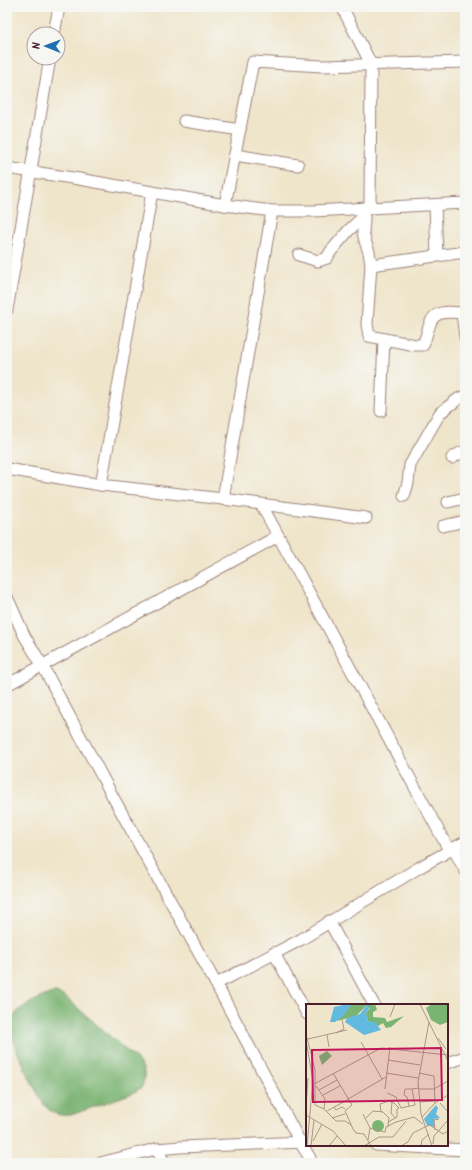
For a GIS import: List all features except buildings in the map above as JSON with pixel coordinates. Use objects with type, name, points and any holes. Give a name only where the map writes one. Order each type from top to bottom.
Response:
[{"type":"street","points":[[55,26],[59,7]]},
{"type":"street","points":[[342,7],[371,64],[366,211],[363,232],[371,265],[367,324],[370,336],[415,346],[422,345],[430,322],[434,316],[440,313],[450,312],[464,313],[465,337]]},
{"type":"street","points":[[225,205],[253,62],[322,66],[465,62]]},
{"type":"street","points":[[7,310],[32,171],[49,66]]},
{"type":"street","points":[[184,121],[240,130]]},
{"type":"street","points":[[235,155],[298,165]]},
{"type":"street","points":[[7,168],[32,171],[225,205],[272,211],[366,211],[465,204]]},
{"type":"street","points":[[101,485],[152,192]]},
{"type":"street","points":[[435,205],[437,256]]},
{"type":"street","points":[[223,499],[272,211]]},
{"type":"street","points":[[299,255],[318,260],[327,258],[331,251],[366,211]]},
{"type":"street","points":[[371,265],[465,252]]},
{"type":"street","points":[[381,411],[384,339]]},
{"type":"street","points":[[404,496],[408,483],[410,465],[440,414],[458,399],[465,396]]},
{"type":"street","points":[[452,458],[465,452]]},
{"type":"street","points":[[7,469],[101,485],[366,518]]},
{"type":"street","points":[[448,502],[465,498]]},
{"type":"street","points":[[261,504],[451,849],[465,870]]},
{"type":"street","points":[[443,526],[465,521]]},
{"type":"street","points":[[7,685],[278,536]]},
{"type":"street","points":[[7,597],[24,635],[42,665],[304,1142],[310,1158]]},
{"type":"street","points":[[216,984],[300,940],[329,921],[465,842]]},
{"type":"street","points":[[329,921],[373,1004]]},
{"type":"street","points":[[274,953],[306,1012]]},
{"type":"street","points":[[448,1063],[465,1058]]},
{"type":"street","points":[[100,1163],[156,1150],[180,1147],[304,1142]]},
{"type":"street","points":[[394,1146],[465,1150]]},
{"type":"street","points":[[156,1150],[165,1163]]},
{"type":"green space","points":[[52,993],[65,997],[135,1058],[144,1071],[142,1087],[133,1093],[71,1115],[59,1115],[48,1109],[35,1089],[20,1057],[14,1043],[12,1029],[15,1015],[21,1008]]}]
